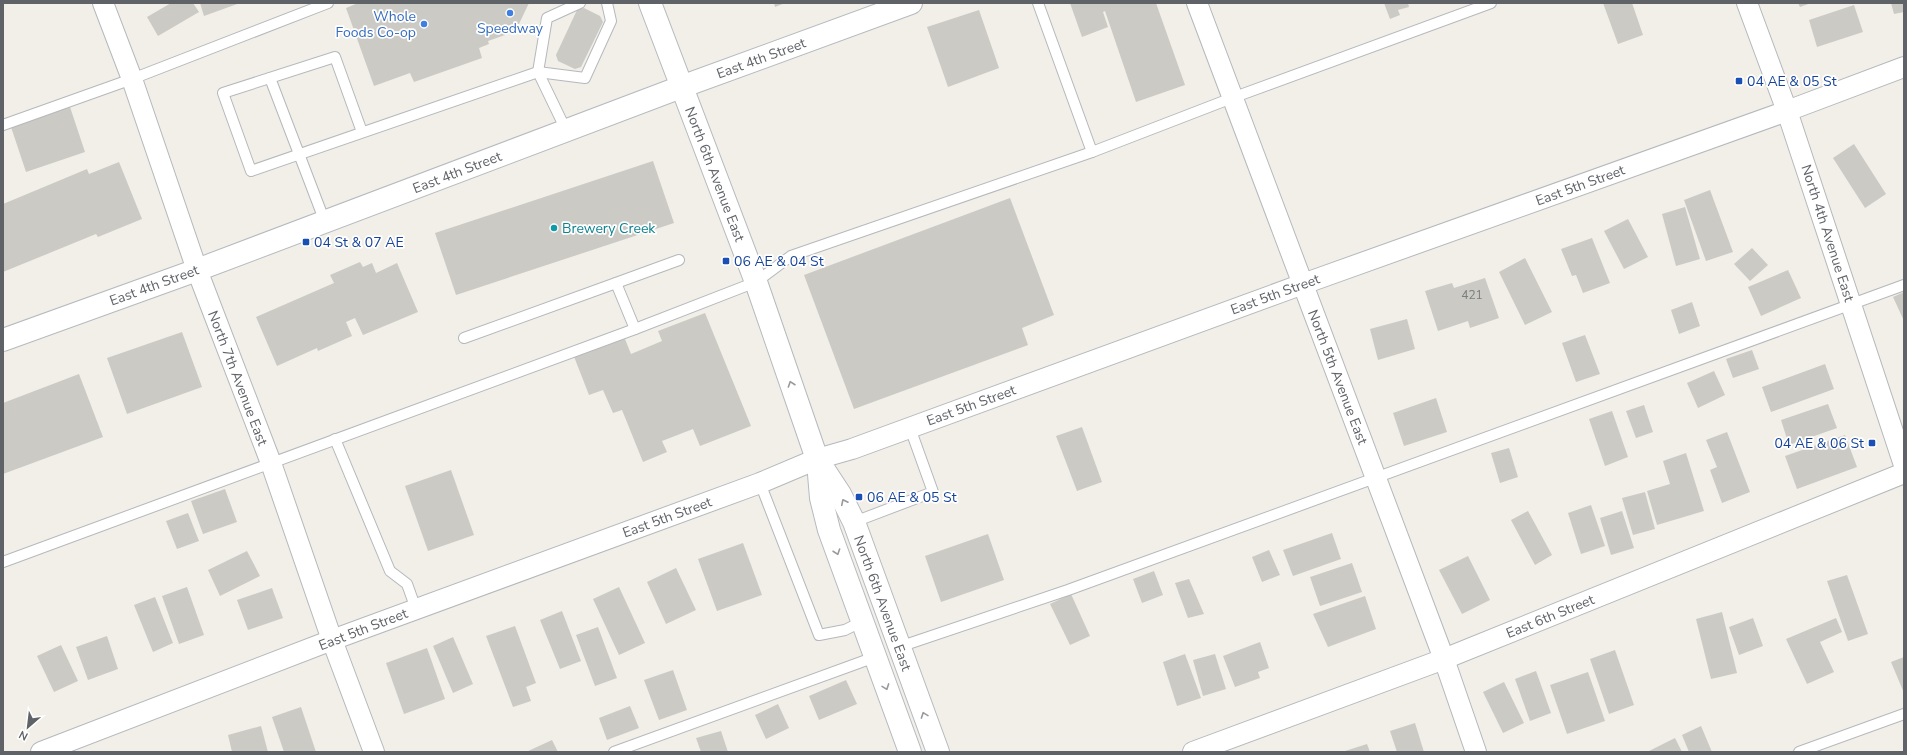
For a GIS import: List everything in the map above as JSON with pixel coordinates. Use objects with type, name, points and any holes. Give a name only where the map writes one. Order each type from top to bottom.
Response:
[{"type":"main road","name":"North 6th Avenue East","points":[[650,3],[756,282],[817,459],[821,498],[829,530],[861,622],[910,752]]},
{"type":"main road","name":"East 4th Street","points":[[3,340],[197,270],[681,86],[911,3]]},
{"type":"main road","name":"North 6th Avenue East","points":[[817,459],[840,494],[854,522],[938,752]]},
{"type":"street","name":"North 7th Avenue East","points":[[103,3],[132,79],[197,270],[271,463],[332,640],[374,752]]},
{"type":"street","name":"North 5th Avenue East","points":[[1197,3],[1444,659],[1476,752]]},
{"type":"street","name":"North 4th Avenue East","points":[[1747,3],[1787,111],[1904,465]]},
{"type":"street","name":"East 5th Street","points":[[41,752],[332,640],[760,483],[817,459],[852,449],[1303,284],[1787,111],[1904,67]]},
{"type":"street","name":"East 6th Street","points":[[1193,752],[1444,659],[1904,473]]},
{"type":"lane","points":[[3,125],[132,79],[328,3]]},
{"type":"lane","points":[[566,130],[538,72],[547,18],[580,3]]},
{"type":"lane","points":[[362,132],[335,57],[223,93],[251,171],[538,72],[585,78],[611,21],[607,3]]},
{"type":"lane","points":[[1038,3],[1092,152]]},
{"type":"lane","points":[[3,562],[756,282],[791,256],[1092,152],[1232,98],[1491,3]]},
{"type":"lane","points":[[270,78],[298,155],[325,222]]},
{"type":"lane","points":[[464,338],[679,260]]},
{"type":"lane","points":[[616,283],[635,328]]},
{"type":"lane","points":[[899,647],[1068,590],[1904,285]]},
{"type":"lane","points":[[854,522],[933,492],[910,428]]},
{"type":"lane","points":[[335,439],[390,571],[407,584],[416,609]]},
{"type":"lane","points":[[760,483],[818,634],[845,630],[861,622]]},
{"type":"lane","points":[[614,752],[875,657]]},
{"type":"lane","points":[[1799,752],[1904,714]]},
{"type":"building","points":[[171,3],[193,3],[199,12],[158,36],[147,17]]},
{"type":"building","points":[[200,3],[240,3],[204,16]]},
{"type":"building","points":[[358,3],[529,3],[519,24],[515,25],[511,33],[488,41],[489,44],[479,48],[482,58],[414,82],[410,73],[374,86],[346,8]]},
{"type":"building","points":[[774,3],[785,3],[775,7]]},
{"type":"building","points":[[1070,3],[1156,3],[1185,85],[1136,102],[1105,11],[1103,12],[1108,27],[1082,37]]},
{"type":"building","points":[[1384,3],[1408,3],[1409,7],[1398,10],[1400,15],[1390,19]]},
{"type":"building","points":[[1603,3],[1632,3],[1643,35],[1618,44]]},
{"type":"building","points":[[1798,3],[1811,3],[1800,7]]},
{"type":"building","points":[[1891,3],[1904,3],[1904,12],[1894,14]]},
{"type":"building","points":[[1854,5],[1863,32],[1817,47],[1809,20]]},
{"type":"building","name":"Speedway","points":[[584,8],[600,16],[603,22],[581,67],[575,69],[558,61],[556,55],[577,10]]},
{"type":"building","points":[[979,10],[999,68],[948,87],[927,27]]},
{"type":"building","points":[[69,104],[85,152],[26,172],[10,124]]},
{"type":"building","points":[[1854,144],[1886,194],[1865,208],[1833,158]]},
{"type":"building","name":"Brewery Creek","points":[[653,161],[674,223],[456,295],[435,233]]},
{"type":"building","points":[[119,162],[142,219],[98,237],[96,234],[3,272],[3,204],[87,169],[89,174]]},
{"type":"building","points":[[1710,190],[1733,252],[1706,261],[1684,200]]},
{"type":"building","points":[[1010,198],[1054,315],[1022,328],[1028,345],[854,409],[804,275]]},
{"type":"building","points":[[1685,207],[1700,259],[1676,266],[1662,214]]},
{"type":"building","points":[[1628,219],[1648,257],[1624,269],[1604,231]]},
{"type":"building","points":[[1592,238],[1610,283],[1583,293],[1576,275],[1572,276],[1561,249]]},
{"type":"building","points":[[1752,248],[1768,265],[1750,281],[1734,264]]},
{"type":"building","points":[[1525,258],[1552,312],[1525,325],[1499,272]]},
{"type":"building","points":[[360,262],[363,267],[372,263],[376,273],[397,263],[418,312],[363,335],[355,318],[346,322],[352,336],[318,351],[317,348],[277,366],[256,317],[334,283],[330,275]]},
{"type":"building","points":[[1788,270],[1801,298],[1761,316],[1748,287]]},
{"type":"building","points":[[1485,278],[1499,318],[1470,328],[1468,321],[1438,331],[1425,291],[1452,283],[1454,288]]},
{"type":"building","points":[[1904,292],[1904,321],[1893,297]]},
{"type":"building","points":[[1692,302],[1700,326],[1679,334],[1671,310]]},
{"type":"building","points":[[705,313],[751,426],[700,446],[693,429],[662,441],[667,452],[643,462],[622,410],[613,413],[603,390],[589,395],[573,354],[623,334],[631,354],[662,341],[658,331]]},
{"type":"building","points":[[1407,319],[1415,349],[1378,360],[1370,329]]},
{"type":"building","points":[[182,332],[202,387],[127,414],[107,358]]},
{"type":"building","points":[[1585,335],[1600,374],[1576,382],[1562,343]]},
{"type":"building","points":[[1752,350],[1759,369],[1733,378],[1726,359]]},
{"type":"building","points":[[1825,364],[1834,389],[1771,412],[1762,387]]},
{"type":"building","points":[[1714,371],[1725,395],[1698,408],[1687,383]]},
{"type":"building","points":[[79,374],[103,437],[3,474],[3,403]]},
{"type":"building","points":[[1436,398],[1447,432],[1404,446],[1393,413]]},
{"type":"building","points":[[1828,404],[1837,428],[1789,445],[1781,420]]},
{"type":"building","points":[[1644,405],[1653,432],[1636,438],[1626,411]]},
{"type":"building","points":[[1612,411],[1628,457],[1605,466],[1589,419]]},
{"type":"building","points":[[1082,427],[1102,482],[1077,491],[1056,436]]},
{"type":"building","points":[[1727,432],[1750,492],[1722,503],[1710,470],[1717,467],[1706,440]]},
{"type":"building","points":[[1845,435],[1857,467],[1797,489],[1785,456]]},
{"type":"building","points":[[1509,448],[1518,477],[1500,483],[1491,453]]},
{"type":"building","points":[[1686,453],[1704,511],[1657,525],[1647,491],[1670,484],[1663,461]]},
{"type":"building","points":[[451,470],[474,535],[428,551],[405,486]]},
{"type":"building","points":[[225,489],[237,522],[203,534],[191,501]]},
{"type":"building","points":[[1645,492],[1655,529],[1633,535],[1622,498]]},
{"type":"building","points":[[1591,505],[1605,546],[1581,554],[1568,513]]},
{"type":"building","points":[[1528,511],[1552,555],[1535,565],[1511,520]]},
{"type":"building","points":[[1622,511],[1634,548],[1611,555],[1600,518]]},
{"type":"building","points":[[188,513],[199,541],[177,549],[166,521]]},
{"type":"building","points":[[1332,533],[1341,559],[1293,576],[1283,550]]},
{"type":"building","points":[[988,534],[1004,580],[941,602],[925,556]]},
{"type":"building","points":[[743,543],[762,595],[717,611],[698,559]]},
{"type":"building","points":[[1269,550],[1280,575],[1262,582],[1252,557]]},
{"type":"building","points":[[247,551],[260,576],[220,596],[208,570]]},
{"type":"building","points":[[1468,556],[1490,600],[1462,614],[1439,570]]},
{"type":"building","points":[[1352,563],[1362,592],[1320,606],[1310,577]]},
{"type":"building","points":[[676,568],[696,610],[666,624],[647,582]]},
{"type":"building","points":[[1154,571],[1163,595],[1142,603],[1133,579]]},
{"type":"building","points":[[1847,575],[1868,634],[1848,641],[1827,581]]},
{"type":"building","points":[[1189,579],[1204,614],[1188,618],[1175,583]]},
{"type":"building","points":[[187,587],[204,635],[179,644],[162,596]]},
{"type":"building","points":[[619,587],[645,643],[619,655],[593,599]]},
{"type":"building","points":[[272,588],[283,618],[248,630],[237,600]]},
{"type":"building","points":[[1071,594],[1090,636],[1070,645],[1050,604]]},
{"type":"building","points":[[1365,596],[1376,629],[1328,647],[1313,614]]},
{"type":"building","points":[[155,597],[173,643],[153,652],[134,605]]},
{"type":"building","points":[[562,611],[581,661],[560,669],[540,620]]},
{"type":"building","points":[[1722,612],[1737,673],[1711,679],[1696,619]]},
{"type":"building","points":[[1753,618],[1763,646],[1739,655],[1729,627]]},
{"type":"building","points":[[1836,618],[1842,632],[1820,642],[1834,672],[1807,684],[1786,639]]},
{"type":"building","points":[[515,626],[536,683],[526,687],[531,701],[513,707],[486,636]]},
{"type":"building","points":[[598,627],[617,678],[595,686],[576,635]]},
{"type":"building","points":[[107,636],[118,669],[88,680],[76,647]]},
{"type":"building","points":[[453,637],[473,684],[453,693],[433,646]]},
{"type":"building","points":[[1260,642],[1269,668],[1258,672],[1260,678],[1235,687],[1223,656]]},
{"type":"building","points":[[61,645],[78,681],[54,692],[37,656]]},
{"type":"building","points":[[427,648],[445,699],[404,714],[386,663]]},
{"type":"building","points":[[1615,650],[1634,705],[1609,714],[1590,659]]},
{"type":"building","points":[[1185,654],[1201,698],[1177,706],[1163,662]]},
{"type":"building","points":[[1215,654],[1226,689],[1203,696],[1193,660]]},
{"type":"building","points":[[1904,657],[1904,693],[1891,662]]},
{"type":"building","points":[[673,670],[687,710],[659,720],[644,680]]},
{"type":"building","points":[[1536,671],[1551,713],[1530,721],[1515,679]]},
{"type":"building","points":[[1588,672],[1605,721],[1567,734],[1550,685]]},
{"type":"building","points":[[846,680],[857,704],[819,720],[809,696]]},
{"type":"building","points":[[1504,682],[1524,723],[1503,733],[1483,692]]},
{"type":"building","points":[[778,704],[789,728],[766,739],[755,715]]},
{"type":"building","points":[[630,706],[639,728],[607,740],[599,718]]},
{"type":"building","points":[[301,707],[316,752],[284,752],[272,717]]},
{"type":"building","points":[[1415,723],[1424,752],[1397,752],[1390,731]]},
{"type":"building","points":[[261,726],[268,752],[232,752],[228,735]]},
{"type":"building","points":[[1701,726],[1712,752],[1689,752],[1682,735]]},
{"type":"building","points":[[721,731],[728,752],[701,752],[696,738]]},
{"type":"building","points":[[1675,738],[1682,752],[1647,752]]},
{"type":"building","points":[[552,740],[558,752],[526,752]]},
{"type":"building","points":[[1367,744],[1370,752],[1342,752]]},
{"type":"place","name":"Speedway","points":[[510,13]]},
{"type":"place","name":"Whole Foods Co-op","points":[[424,24]]},
{"type":"place","name":"04 AE & 05 St","points":[[1739,81]]},
{"type":"place","name":"Brewery Creek","points":[[554,228]]},
{"type":"place","name":"04 St & 07 AE","points":[[306,242]]},
{"type":"place","name":"06 AE & 04 St","points":[[726,261]]},
{"type":"place","name":"04 AE & 06 St","points":[[1872,443]]},
{"type":"place","name":"06 AE & 05 St","points":[[859,497]]}]
